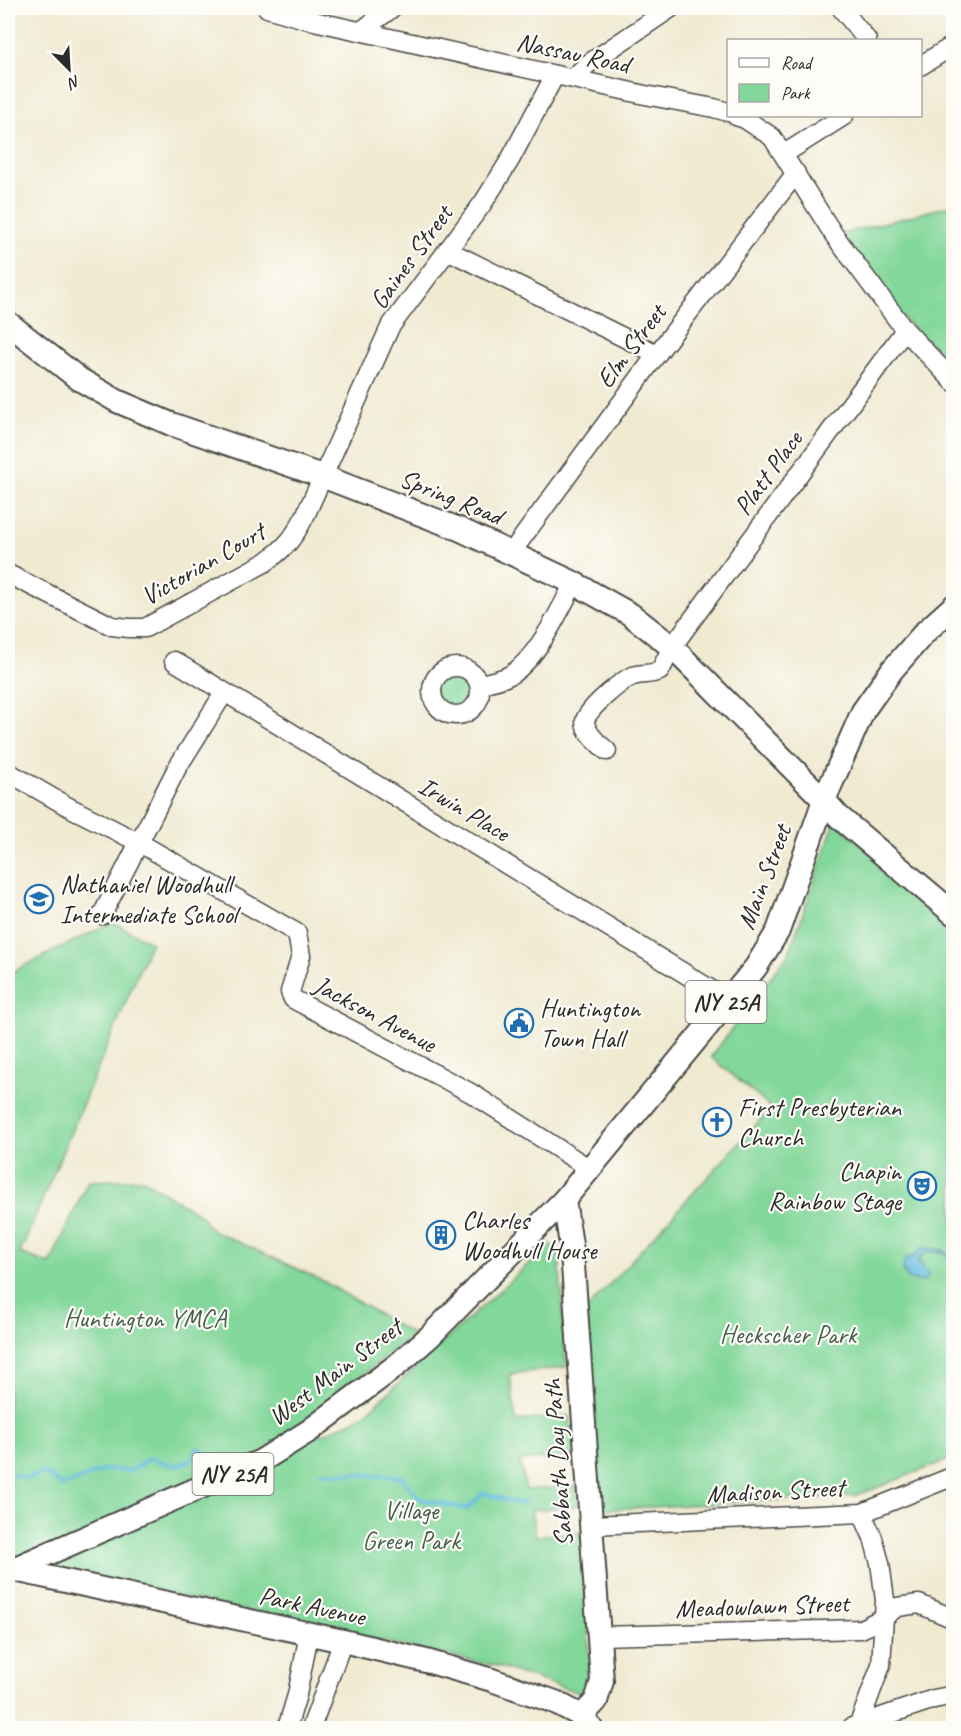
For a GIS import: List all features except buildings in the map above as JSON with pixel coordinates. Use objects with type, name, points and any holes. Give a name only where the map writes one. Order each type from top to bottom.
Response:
[{"type":"main road","name":"Spring Road","points":[[8,323],[79,379],[117,401],[171,424],[322,476],[459,529],[574,583],[630,614],[672,647],[839,817],[954,914]]},
{"type":"main road","name":"Main Street","points":[[429,1337],[564,1200],[756,967],[778,931],[824,800],[863,711],[882,682],[925,632],[954,606]]},
{"type":"main road","name":"Sabbath Day Path","points":[[564,1200],[572,1251],[602,1682],[587,1722]]},
{"type":"main road","name":"West Main Street","points":[[9,1572],[261,1461],[354,1399],[429,1337]]},
{"type":"main road","name":"Park Avenue","points":[[9,1572],[400,1654],[492,1680],[555,1702],[587,1722]]},
{"type":"main road","points":[[602,1682],[604,1728]]},
{"type":"street","name":"Nassau Road","points":[[267,8],[361,32],[727,111]]},
{"type":"street","points":[[361,32],[392,8]]},
{"type":"street","points":[[573,78],[588,64],[670,8]]},
{"type":"street","points":[[841,8],[866,39]]},
{"type":"street","points":[[922,65],[954,45]]},
{"type":"street","name":"Gaines Street","points":[[322,476],[390,327],[483,203],[510,160],[555,75]]},
{"type":"street","points":[[739,117],[772,137],[834,235],[905,330],[954,382]]},
{"type":"street","points":[[784,154],[842,117]]},
{"type":"street","name":"Elm Street","points":[[511,553],[657,354],[796,173]]},
{"type":"street","points":[[447,250],[657,354]]},
{"type":"street","name":"Platt Place","points":[[607,751],[588,730],[585,722],[587,714],[620,683],[635,675],[650,675],[660,671],[672,647],[905,330]]},
{"type":"street","name":"Victorian Court","points":[[8,574],[112,626],[145,628],[266,562],[283,549],[294,538],[322,476]]},
{"type":"street","points":[[479,684],[500,680],[512,674],[524,663],[552,626],[574,583]]},
{"type":"street","name":"Irwin Place","points":[[174,661],[728,1000]]},
{"type":"street","points":[[102,915],[177,768],[224,693]]},
{"type":"street","name":"Jackson Avenue","points":[[8,772],[65,805],[138,842],[297,933],[301,956],[290,992],[293,999],[471,1093],[590,1169]]},
{"type":"street","name":"Madison Street","points":[[592,1525],[862,1513],[954,1476]]},
{"type":"street","points":[[854,1726],[881,1665],[885,1600],[880,1563],[873,1538],[862,1513]]},
{"type":"street","name":"Meadowlawn Street","points":[[599,1636],[861,1629],[884,1618],[897,1607],[919,1604],[954,1618]]},
{"type":"street","points":[[286,1728],[297,1695],[309,1634]]},
{"type":"street","points":[[311,1728],[343,1641]]},
{"type":"street","points":[[854,1726],[934,1699],[954,1695]]},
{"type":"green space","points":[[953,205],[953,369],[905,320],[841,234]]},
{"type":"green space","points":[[456,671],[464,672],[471,677],[476,684],[476,700],[471,707],[464,712],[456,713],[448,712],[441,707],[436,700],[435,692],[436,684],[441,677],[448,672]]},
{"type":"green space","name":"Heckscher Park","points":[[835,821],[953,928],[953,1458],[855,1496],[596,1510],[587,1309],[771,1108],[711,1057],[789,953]]},
{"type":"green space","points":[[112,922],[151,942],[20,1253],[50,1264],[88,1181],[143,1179],[200,1215],[210,1229],[321,1280],[414,1335],[298,1425],[322,1435],[364,1415],[549,1245],[556,1246],[559,1252],[566,1367],[510,1374],[516,1421],[570,1416],[574,1456],[520,1461],[526,1490],[576,1486],[578,1506],[531,1510],[536,1536],[582,1532],[592,1697],[500,1667],[8,1559],[8,974]]},
{"type":"water","points":[[923,1247],[944,1250],[953,1258],[953,1263],[943,1252],[925,1252],[918,1261],[929,1274],[925,1282],[910,1280],[903,1272],[905,1258],[914,1257]]},
{"type":"waterway","points":[[8,1472],[26,1479],[44,1473],[63,1486],[107,1469],[131,1471],[150,1458],[175,1466],[190,1461],[198,1448],[205,1453],[210,1465]]},
{"type":"waterway","points":[[321,1472],[401,1477],[420,1499],[467,1509],[483,1493],[516,1503],[524,1503]]},
{"type":"place","name":"Nathaniel Woodhull Intermediate School","points":[[39,899]]},
{"type":"place","name":"Huntington Town Hall","points":[[519,1023]]},
{"type":"place","name":"First Presbyterian Church","points":[[717,1122]]},
{"type":"place","name":"Chapin Rainbow Stage","points":[[922,1186]]},
{"type":"place","name":"Charles Woodhull House","points":[[441,1235]]},
{"type":"park label","name":"Huntington YMCA","points":[[145,1318]]},
{"type":"park label","name":"Village Green Park","points":[[411,1525]]}]
